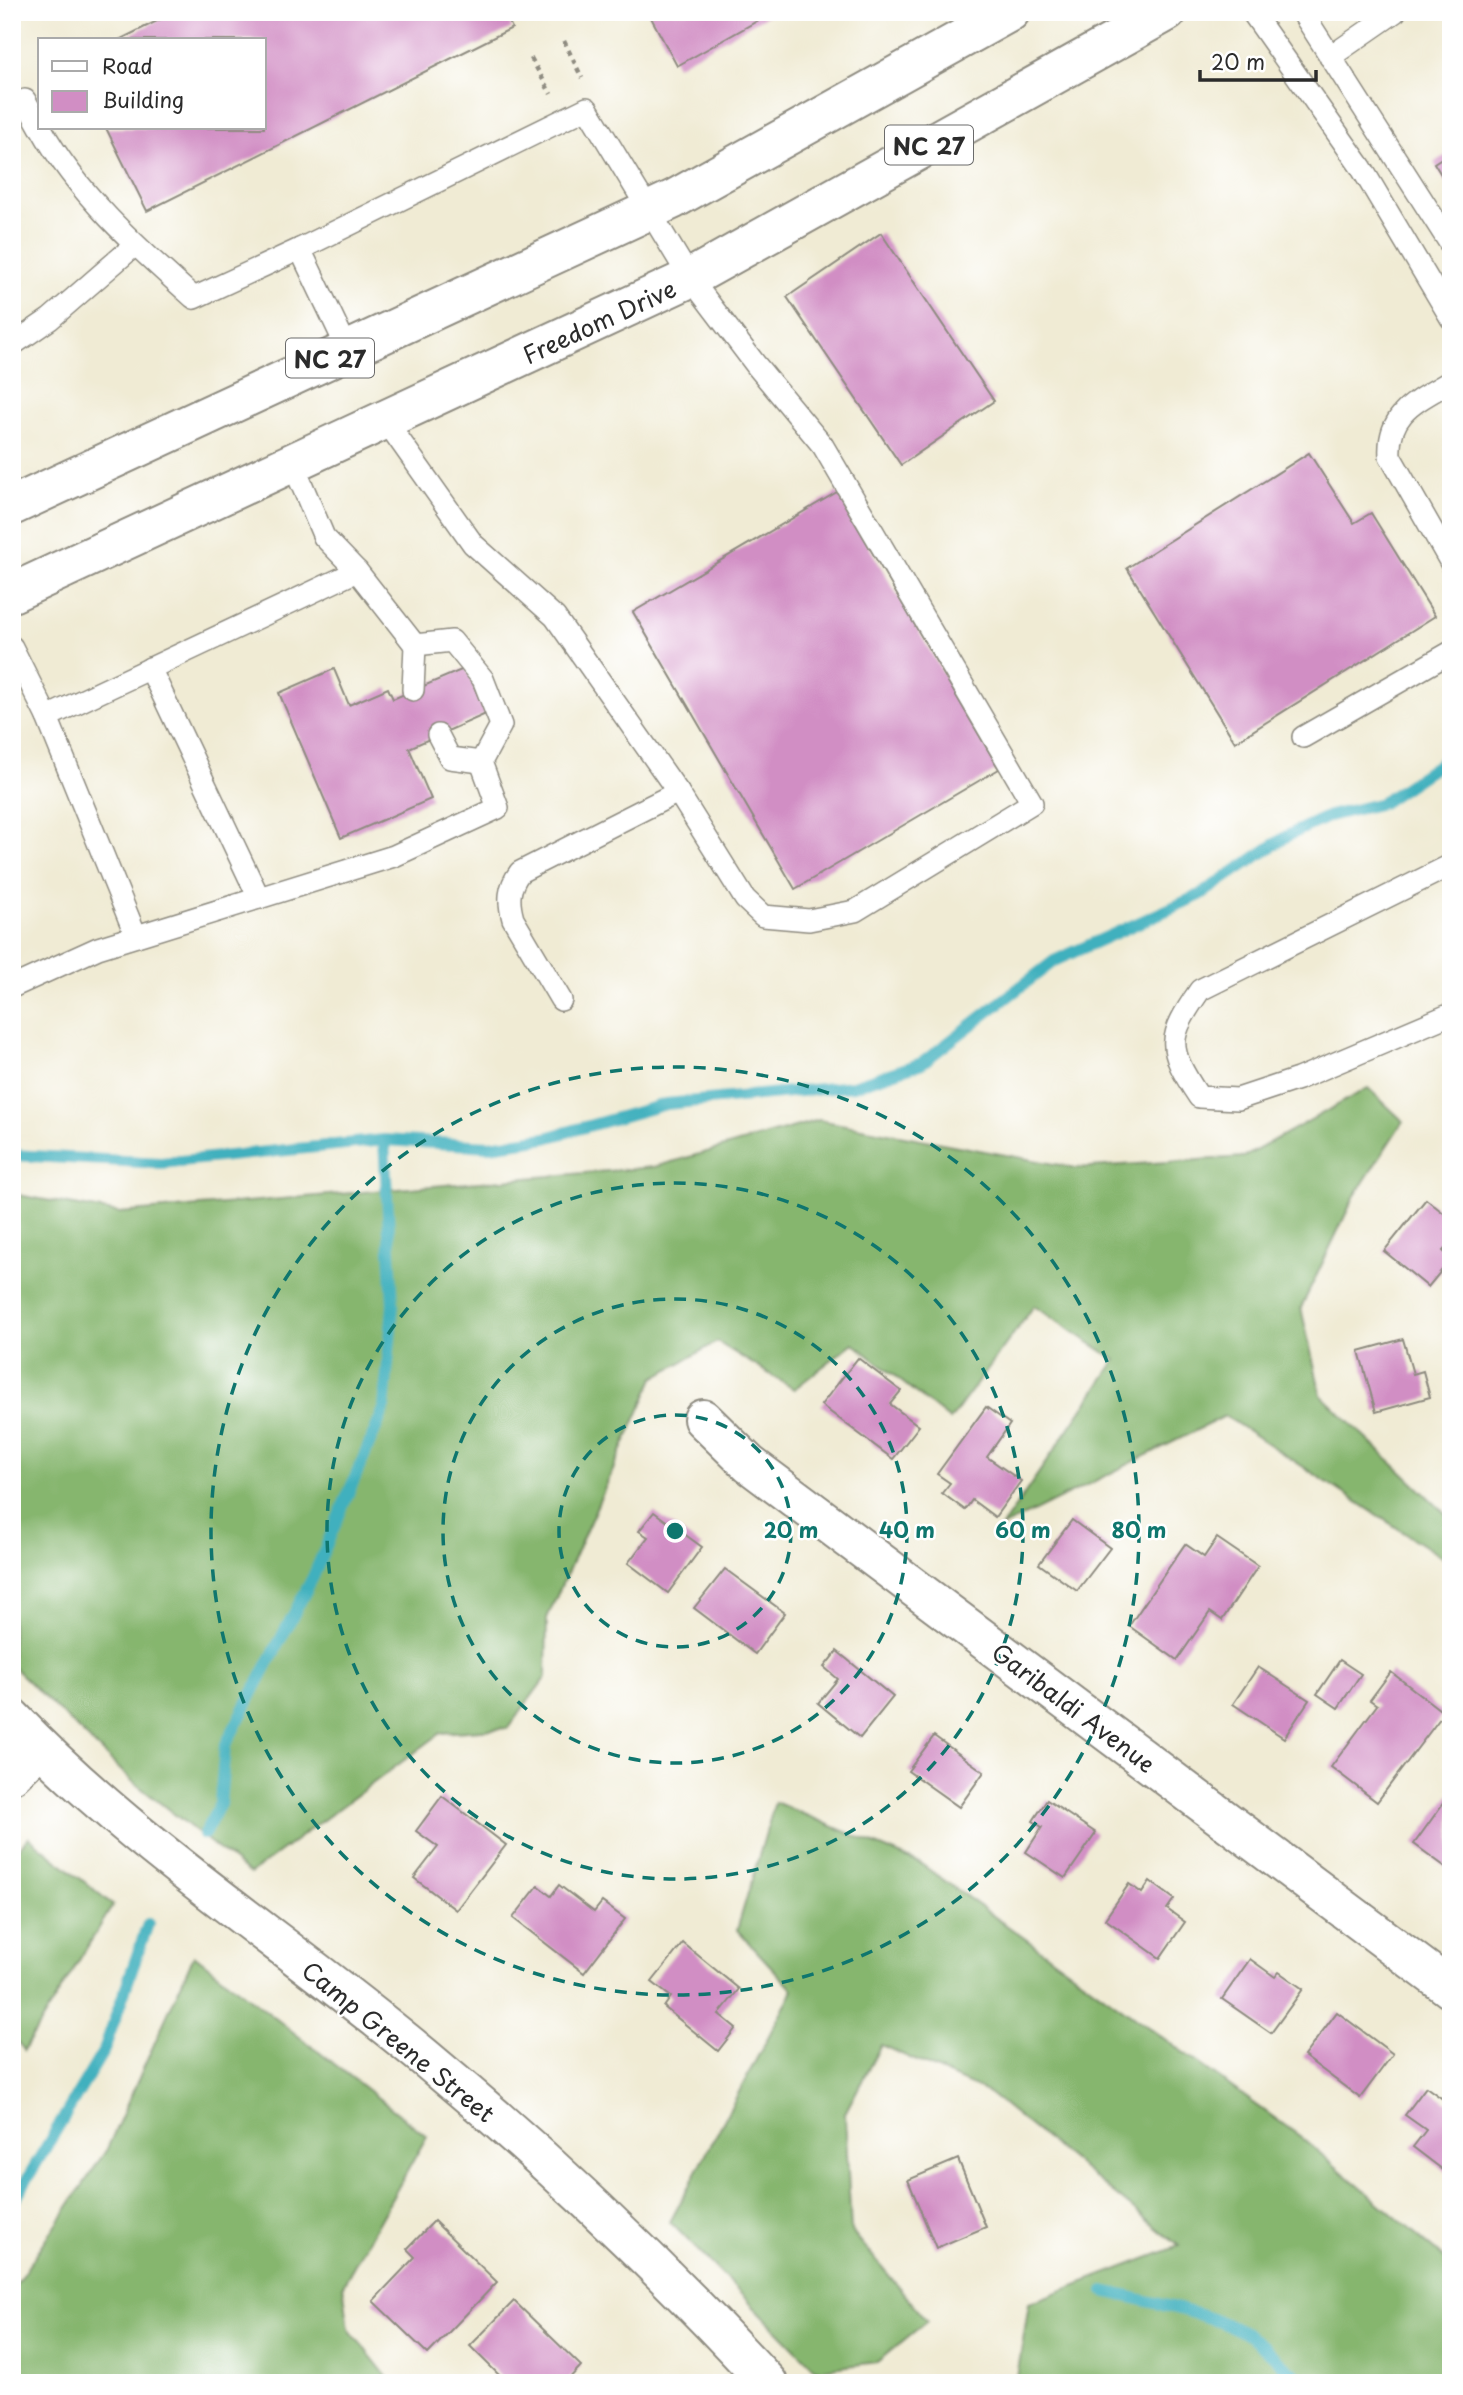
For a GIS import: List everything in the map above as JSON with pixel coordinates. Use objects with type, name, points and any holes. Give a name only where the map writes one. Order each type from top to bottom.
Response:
[{"type":"main road","name":"NC 27","points":[[12,506],[648,211],[1010,12]]},
{"type":"main road","name":"Freedom Drive","points":[[12,593],[690,278],[1167,12]]},
{"type":"main road","name":"Garibaldi Avenue","points":[[703,1419],[749,1464],[1451,1989]]},
{"type":"main road","name":"Camp Greene Street","points":[[12,1718],[40,1747],[133,1829],[429,2061],[576,2191],[728,2339],[768,2383]]},
{"type":"main road","points":[[12,1774],[40,1747]]},
{"type":"lane","points":[[1252,12],[1361,167],[1451,318]]},
{"type":"lane","points":[[1302,12],[1451,245]]},
{"type":"lane","points":[[1330,57],[1395,12]]},
{"type":"lane","points":[[25,100],[38,123]]},
{"type":"lane","points":[[42,130],[60,163],[135,245],[194,298],[587,108],[690,278],[756,365],[823,446],[1032,803],[855,911],[809,920],[763,916],[745,900],[678,792],[555,617],[473,544],[386,421]]},
{"type":"lane","points":[[12,345],[50,319],[135,245]]},
{"type":"lane","points":[[300,249],[348,350]]},
{"type":"lane","points":[[1451,381],[1410,405],[1394,423],[1389,440],[1390,456],[1451,564]]},
{"type":"lane","points":[[293,464],[324,537],[357,571],[415,645],[413,690]]},
{"type":"lane","points":[[47,718],[357,571]]},
{"type":"lane","points":[[12,987],[98,948],[394,856],[498,808],[481,762],[501,725],[483,679],[452,641],[415,645]]},
{"type":"lane","points":[[12,647],[47,718],[136,936]]},
{"type":"lane","points":[[1303,737],[1451,652]]},
{"type":"lane","points":[[150,668],[259,898]]},
{"type":"lane","points":[[438,735],[450,758],[481,762]]},
{"type":"lane","points":[[561,1000],[513,919],[509,904],[511,884],[520,872],[678,792]]},
{"type":"lane","points":[[1451,866],[1200,989],[1176,1025],[1176,1063],[1199,1097],[1238,1100],[1298,1079],[1451,1014]]},
{"type":"path","points":[[564,41],[589,93],[587,108]]},
{"type":"path","points":[[531,58],[565,119]]},
{"type":"green space","points":[[1368,1088],[1403,1121],[1354,1197],[1301,1308],[1321,1395],[1451,1519],[1451,1563],[1225,1416],[1001,1528],[1116,1360],[1034,1306],[950,1420],[853,1343],[794,1389],[717,1342],[654,1378],[547,1618],[546,1677],[508,1728],[441,1733],[250,1874],[131,1780],[12,1666],[12,1194],[119,1213],[654,1167],[819,1120],[1076,1168],[1244,1157]]},
{"type":"green space","points":[[775,1802],[921,1864],[1301,2137],[1451,2264],[1451,2383],[1016,2383],[1029,2303],[1179,2246],[989,2093],[881,2045],[845,2113],[851,2230],[927,2321],[877,2362],[816,2370],[670,2222],[793,1990],[737,1930]]},
{"type":"green space","points":[[29,1837],[113,1905],[24,2050],[12,2035],[12,1855]]},
{"type":"green space","points":[[194,1955],[427,2136],[343,2285],[349,2329],[392,2383],[12,2383],[12,2290],[107,2149]]},
{"type":"building","points":[[175,12],[504,12],[512,28],[147,211],[107,130],[266,130],[266,38],[123,38]]},
{"type":"building","points":[[648,12],[773,12],[677,66]]},
{"type":"building","points":[[1451,152],[1451,191],[1434,163]]},
{"type":"building","points":[[881,233],[994,401],[901,465],[787,297]]},
{"type":"building","points":[[1309,453],[1354,523],[1371,513],[1435,616],[1235,742],[1127,568]]},
{"type":"building","points":[[837,492],[999,769],[795,889],[633,612]]},
{"type":"building","points":[[466,668],[486,714],[409,748],[431,799],[341,838],[279,693],[334,669],[349,705],[388,688],[393,699]]},
{"type":"building","points":[[1426,1199],[1451,1219],[1451,1242],[1443,1251],[1451,1259],[1428,1287],[1384,1251]]},
{"type":"building","points":[[1403,1339],[1413,1374],[1423,1371],[1430,1397],[1376,1412],[1359,1351]]},
{"type":"building","points":[[858,1358],[901,1391],[890,1404],[919,1426],[893,1459],[821,1405]]},
{"type":"building","points":[[986,1407],[1010,1424],[987,1457],[1021,1481],[995,1517],[972,1500],[965,1510],[942,1493],[950,1483],[937,1474]]},
{"type":"building","points":[[654,1512],[702,1547],[668,1593],[628,1563],[648,1537],[639,1531]]},
{"type":"building","points":[[1072,1520],[1110,1548],[1077,1591],[1039,1564]]},
{"type":"building","points":[[1217,1538],[1258,1566],[1222,1620],[1210,1612],[1177,1660],[1129,1626],[1185,1544],[1204,1557]]},
{"type":"building","points":[[725,1569],[785,1613],[755,1654],[694,1608]]},
{"type":"building","points":[[837,1651],[893,1697],[860,1738],[818,1703],[838,1679],[824,1667]]},
{"type":"building","points":[[1340,1660],[1361,1674],[1338,1708],[1317,1694]]},
{"type":"building","points":[[1258,1667],[1309,1700],[1284,1738],[1233,1704]]},
{"type":"building","points":[[1391,1672],[1444,1713],[1377,1802],[1331,1767],[1377,1705],[1370,1700]]},
{"type":"building","points":[[934,1736],[984,1772],[959,1807],[908,1771]]},
{"type":"building","points":[[1449,1795],[1451,1797],[1451,1871],[1414,1844]]},
{"type":"building","points":[[442,1796],[506,1845],[456,1910],[414,1878],[438,1847],[416,1831]]},
{"type":"building","points":[[1047,1800],[1096,1833],[1065,1878],[1026,1852],[1042,1827],[1033,1821]]},
{"type":"building","points":[[1150,1881],[1174,1899],[1167,1909],[1185,1922],[1160,1958],[1105,1919],[1129,1884],[1142,1893]]},
{"type":"building","points":[[559,1885],[594,1912],[602,1902],[625,1919],[584,1973],[513,1918],[538,1886],[551,1896]]},
{"type":"building","points":[[683,1943],[739,1989],[719,2014],[736,2028],[718,2051],[664,2007],[671,1997],[652,1982]]},
{"type":"building","points":[[1250,1959],[1275,1977],[1279,1972],[1303,1989],[1271,2033],[1222,1999]]},
{"type":"building","points":[[1337,2012],[1393,2054],[1360,2098],[1304,2056]]},
{"type":"building","points":[[1426,2087],[1451,2105],[1451,2176],[1413,2147],[1426,2130],[1405,2115]]},
{"type":"building","points":[[958,2159],[986,2227],[936,2248],[908,2180]]},
{"type":"building","points":[[434,2221],[497,2282],[428,2354],[373,2301],[415,2257],[407,2249]]},
{"type":"building","points":[[514,2301],[581,2366],[565,2383],[507,2383],[470,2346]]},
{"type":"waterway","points":[[12,1155],[161,1163],[384,1140],[489,1146],[546,1138],[666,1104],[853,1086],[922,1063],[1054,961],[1200,895],[1287,836],[1329,816],[1382,803],[1451,756]]},
{"type":"waterway","points":[[204,1834],[220,1804],[225,1746],[313,1577],[384,1409],[393,1305],[384,1140]]},
{"type":"waterway","points":[[12,2204],[104,2050],[148,1924]]},
{"type":"waterway","points":[[1104,2291],[1184,2310],[1243,2332],[1306,2383]]}]
